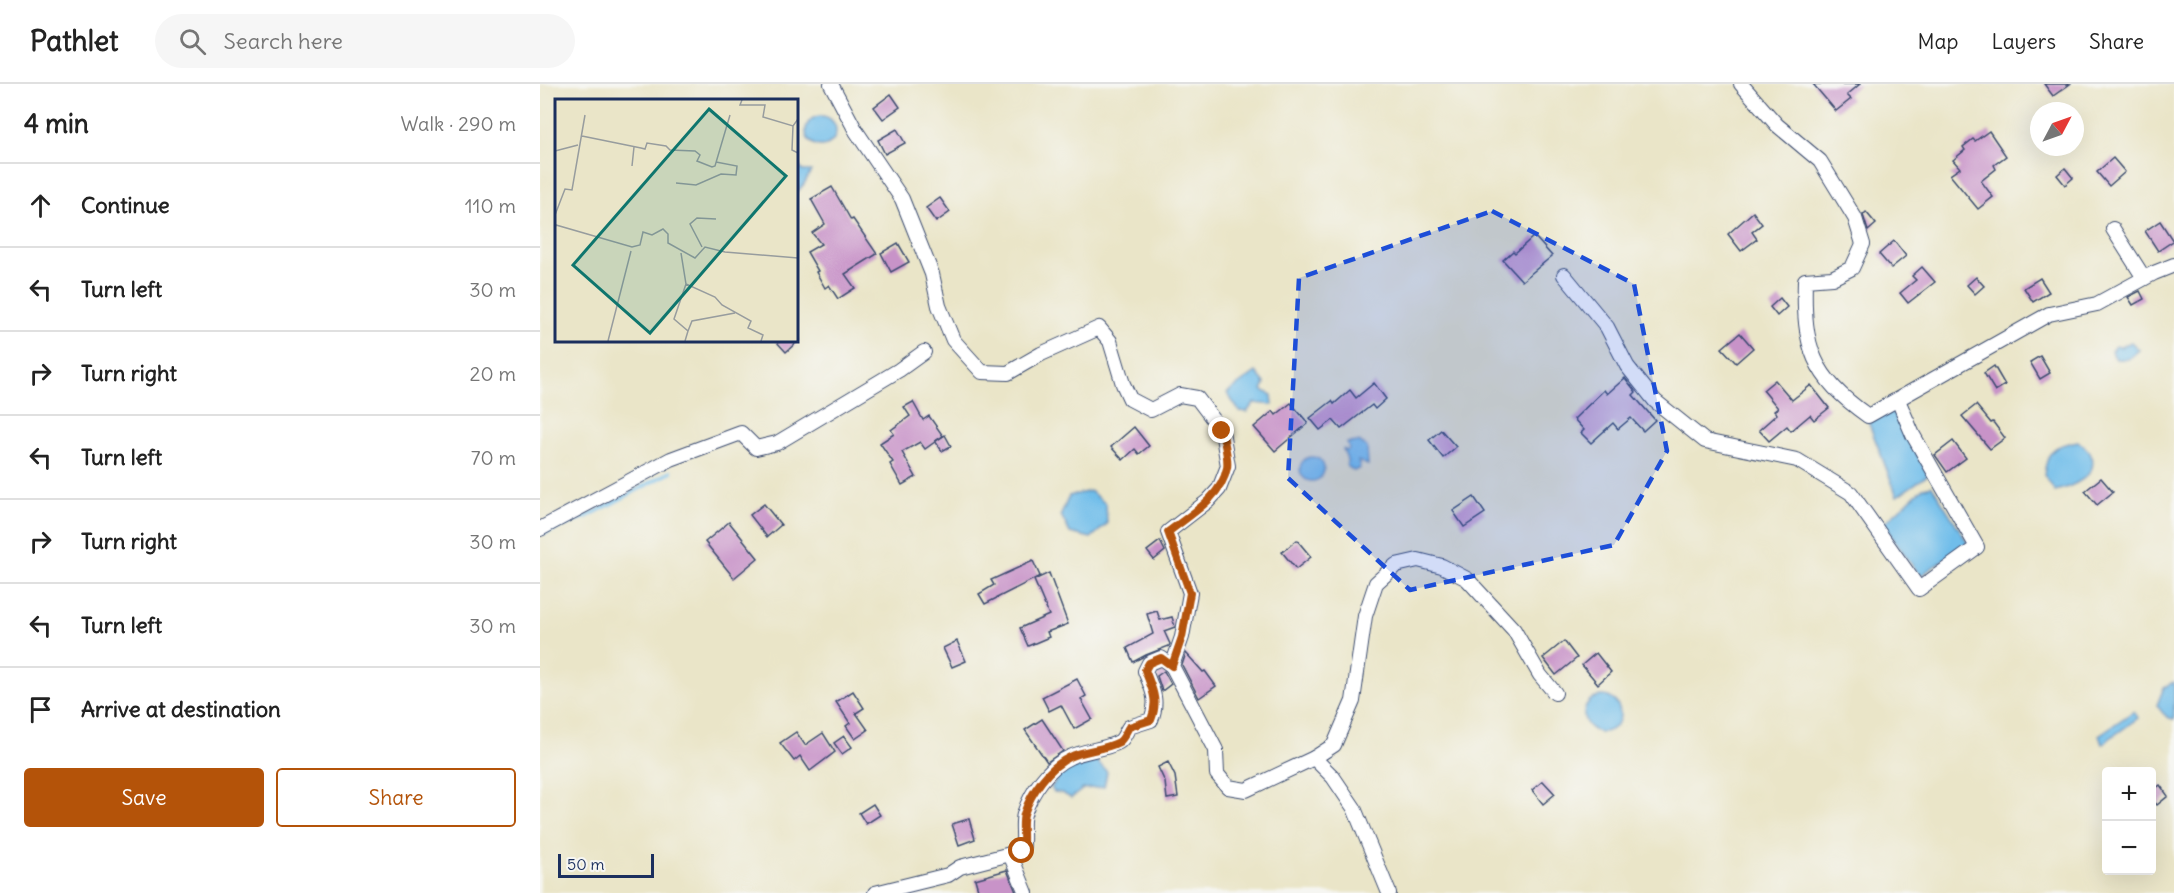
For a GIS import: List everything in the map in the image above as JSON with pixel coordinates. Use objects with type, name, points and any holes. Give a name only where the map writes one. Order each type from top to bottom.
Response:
[{"type":"street","points":[[831,84],[856,131],[902,199],[932,274],[939,306],[953,340],[982,372],[1008,374],[1041,354],[1100,328],[1110,342],[1130,399],[1151,410],[1180,395],[1197,398],[1222,431],[1228,466],[1219,489],[1208,501],[1168,532],[1190,593],[1182,637],[1172,666]]},
{"type":"street","points":[[1741,84],[1777,125],[1820,161],[1855,218],[1863,244],[1852,268],[1832,278],[1805,280],[1804,317],[1812,352],[1818,366],[1844,399],[1868,416],[2049,314],[2097,304],[2144,278],[2174,265]]},
{"type":"street","points":[[2113,229],[2144,278]]},
{"type":"street","points":[[1564,275],[1607,327],[1627,366],[1655,401],[1705,441],[1797,460],[1851,493],[1919,589],[1977,547],[1913,435],[1898,400]]},
{"type":"street","points":[[540,529],[671,459],[741,433],[756,448],[777,443],[899,370],[924,352]]},
{"type":"street","points":[[875,893],[948,875],[960,867],[1022,851],[1023,816],[1043,779],[1053,768],[1072,756],[1095,751],[1121,741],[1129,727],[1151,720],[1156,707],[1145,670],[1149,663],[1161,658],[1172,666],[1216,750],[1216,774],[1228,787],[1246,790],[1314,758],[1334,745],[1353,701],[1365,616],[1377,583],[1396,565],[1418,560],[1442,566],[1467,579],[1514,630],[1540,675],[1555,693]]},
{"type":"street","points":[[1314,758],[1333,777],[1354,808],[1389,893]]},
{"type":"street","points":[[1010,854],[1026,893]]},
{"type":"highlighted area","points":[[1492,211],[1634,284],[1667,451],[1614,545],[1410,590],[1288,478],[1299,278]]},
{"type":"water","points":[[821,116],[827,117],[835,125],[835,137],[827,145],[821,146],[815,145],[807,137],[806,131],[807,125],[815,117]]},
{"type":"water","points":[[798,165],[802,171],[811,171],[798,191]]},
{"type":"water","points":[[2131,342],[2139,350],[2128,359],[2116,359],[2111,351],[2115,346],[2121,347]]},
{"type":"water","points":[[1256,372],[1265,383],[1262,390],[1272,395],[1273,405],[1254,403],[1247,412],[1239,411],[1227,393]]},
{"type":"water","points":[[1893,407],[1928,475],[1897,496],[1868,421]]},
{"type":"water","points":[[2078,441],[2090,453],[2093,462],[2091,469],[2088,475],[2076,483],[2055,491],[2044,475],[2047,460],[2057,447]]},
{"type":"water","points":[[1359,442],[1367,447],[1368,465],[1358,461],[1360,468],[1354,471],[1347,466],[1343,449],[1348,451],[1347,443]]},
{"type":"water","points":[[1312,457],[1321,460],[1324,469],[1321,478],[1312,481],[1303,478],[1300,469],[1303,460]]},
{"type":"water","points":[[1932,486],[1968,543],[1920,576],[1883,524],[1923,488]]},
{"type":"water","points":[[1090,491],[1106,504],[1107,524],[1091,538],[1070,533],[1061,515],[1069,496]]},
{"type":"water","points":[[2174,682],[2174,719],[2171,719],[2157,705],[2164,687]]},
{"type":"water","points":[[1602,696],[1615,701],[1620,714],[1615,727],[1602,732],[1589,727],[1584,714],[1589,701]]},
{"type":"water","points":[[2134,711],[2138,718],[2102,744],[2099,735]]},
{"type":"water","points":[[1083,759],[1095,759],[1107,772],[1104,787],[1083,789],[1071,798],[1054,792],[1051,788],[1058,777]]},
{"type":"building","points":[[1813,84],[1860,84],[1847,95],[1851,99],[1836,111]]},
{"type":"building","points":[[2044,84],[2070,84],[2053,96]]},
{"type":"building","points":[[891,94],[900,107],[883,119],[874,107]]},
{"type":"building","points":[[897,129],[905,143],[885,154],[878,140]]},
{"type":"building","points":[[1989,131],[2006,156],[1994,165],[1996,169],[1981,181],[1993,197],[1978,209],[1950,175],[1960,168],[1953,160],[1965,150],[1963,147]]},
{"type":"building","points":[[2113,158],[2125,172],[2109,186],[2097,172]]},
{"type":"building","points":[[2065,168],[2073,178],[2065,185],[2057,175]]},
{"type":"building","points":[[832,187],[851,220],[853,219],[877,254],[845,274],[855,288],[838,299],[829,285],[825,288],[807,252],[821,244],[812,233],[825,224],[811,199]]},
{"type":"building","points":[[940,198],[950,212],[936,222],[926,208]]},
{"type":"building","points":[[1753,212],[1762,224],[1752,232],[1757,239],[1741,251],[1728,234]]},
{"type":"building","points":[[1866,212],[1876,224],[1868,231],[1863,215]]},
{"type":"building","points":[[2160,221],[2173,241],[2158,251],[2145,231]]},
{"type":"building","points":[[1534,236],[1552,256],[1522,281],[1503,260],[1513,251],[1515,253]]},
{"type":"building","points":[[1894,241],[1906,256],[1891,268],[1879,254]]},
{"type":"building","points":[[898,243],[909,262],[891,272],[881,253]]},
{"type":"building","points":[[1922,267],[1935,282],[1908,303],[1900,293],[1916,280],[1912,276]]},
{"type":"building","points":[[1976,277],[1984,286],[1975,294],[1967,285]]},
{"type":"building","points":[[2040,278],[2049,292],[2033,302],[2024,288]]},
{"type":"building","points":[[2140,291],[2144,299],[2133,305],[2128,297]]},
{"type":"building","points":[[1780,298],[1787,307],[1777,316],[1770,307]]},
{"type":"building","points":[[1740,333],[1753,348],[1736,363],[1722,348]]},
{"type":"building","points":[[777,342],[797,342],[786,352]]},
{"type":"building","points":[[2040,356],[2050,373],[2040,379],[2030,362]]},
{"type":"building","points":[[1994,366],[2005,385],[1995,391],[1984,373]]},
{"type":"building","points":[[1625,378],[1636,392],[1633,395],[1655,420],[1643,431],[1631,418],[1618,429],[1613,423],[1591,443],[1581,433],[1584,430],[1574,419],[1604,390],[1607,394]]},
{"type":"building","points":[[1775,380],[1792,400],[1811,385],[1829,408],[1814,420],[1810,415],[1791,431],[1787,426],[1769,441],[1759,430],[1777,414],[1774,411],[1778,408],[1763,390]]},
{"type":"building","points":[[1374,383],[1386,399],[1375,409],[1372,405],[1341,429],[1333,420],[1320,430],[1310,418],[1332,401],[1334,404],[1350,390],[1356,398]]},
{"type":"building","points":[[913,402],[923,420],[929,416],[943,436],[925,449],[920,442],[902,452],[916,477],[902,485],[890,464],[893,462],[880,443],[894,434],[891,430],[910,416],[904,407]]},
{"type":"building","points":[[1291,403],[1308,423],[1275,451],[1254,427],[1273,411],[1276,415]]},
{"type":"building","points":[[1976,405],[2005,438],[1990,449],[1962,416]]},
{"type":"building","points":[[1134,427],[1149,446],[1139,454],[1135,449],[1123,460],[1111,447]]},
{"type":"building","points":[[1441,430],[1456,447],[1443,458],[1429,440]]},
{"type":"building","points":[[945,435],[951,446],[942,451],[935,441]]},
{"type":"building","points":[[1953,441],[1966,458],[1947,472],[1935,455]]},
{"type":"building","points":[[2101,478],[2113,492],[2097,505],[2085,491]]},
{"type":"building","points":[[1474,497],[1485,513],[1464,527],[1453,511]]},
{"type":"building","points":[[764,504],[781,525],[767,537],[750,515]]},
{"type":"building","points":[[729,522],[758,558],[734,578],[705,542]]},
{"type":"building","points":[[1297,540],[1311,557],[1296,569],[1282,552]]},
{"type":"building","points":[[1160,541],[1165,551],[1154,560],[1147,551]]},
{"type":"building","points":[[1033,561],[1040,576],[985,604],[979,594],[994,585],[991,580]]},
{"type":"building","points":[[1049,573],[1068,624],[1047,632],[1049,637],[1028,646],[1020,628],[1049,615],[1034,580]]},
{"type":"building","points":[[1157,611],[1160,620],[1172,617],[1175,627],[1164,631],[1170,644],[1133,662],[1127,648],[1153,634],[1147,614]]},
{"type":"building","points":[[957,641],[966,661],[952,667],[943,648]]},
{"type":"building","points":[[1564,641],[1577,658],[1556,675],[1543,658]]},
{"type":"building","points":[[1186,653],[1203,672],[1205,671],[1216,686],[1199,698],[1182,665]]},
{"type":"building","points":[[1596,653],[1611,672],[1598,684],[1582,665]]},
{"type":"building","points":[[1164,671],[1171,684],[1162,691],[1157,676]]},
{"type":"building","points":[[1077,679],[1086,696],[1081,699],[1092,719],[1074,729],[1061,705],[1049,711],[1042,697]]},
{"type":"building","points":[[853,691],[864,708],[856,713],[868,730],[855,739],[846,726],[850,723],[836,702]]},
{"type":"building","points":[[1042,719],[1063,751],[1047,762],[1025,730]]},
{"type":"building","points":[[796,732],[805,745],[823,733],[835,752],[810,771],[800,756],[794,761],[780,743]]},
{"type":"building","points":[[844,736],[852,747],[842,754],[834,743]]},
{"type":"building","points":[[1168,762],[1175,776],[1178,797],[1167,799],[1165,782],[1158,767]]},
{"type":"building","points":[[1543,781],[1555,794],[1543,804],[1532,790]]},
{"type":"building","points":[[2160,785],[2168,796],[2157,805],[2156,804],[2156,788]]},
{"type":"building","points":[[873,804],[880,815],[866,824],[859,813]]},
{"type":"building","points":[[969,819],[975,839],[959,845],[952,824]]},
{"type":"building","points":[[1007,870],[1016,892],[979,893],[975,879]]},
{"type":"waterway","points":[[545,533],[586,517],[671,472]]},
{"type":"route","points":[[1022,851],[1023,816],[1043,779],[1053,768],[1072,756],[1095,751],[1121,741],[1129,727],[1151,720],[1156,707],[1145,670],[1149,663],[1161,658],[1172,666],[1182,637],[1190,593],[1168,532],[1208,501],[1219,489],[1228,466],[1222,431]]}]
